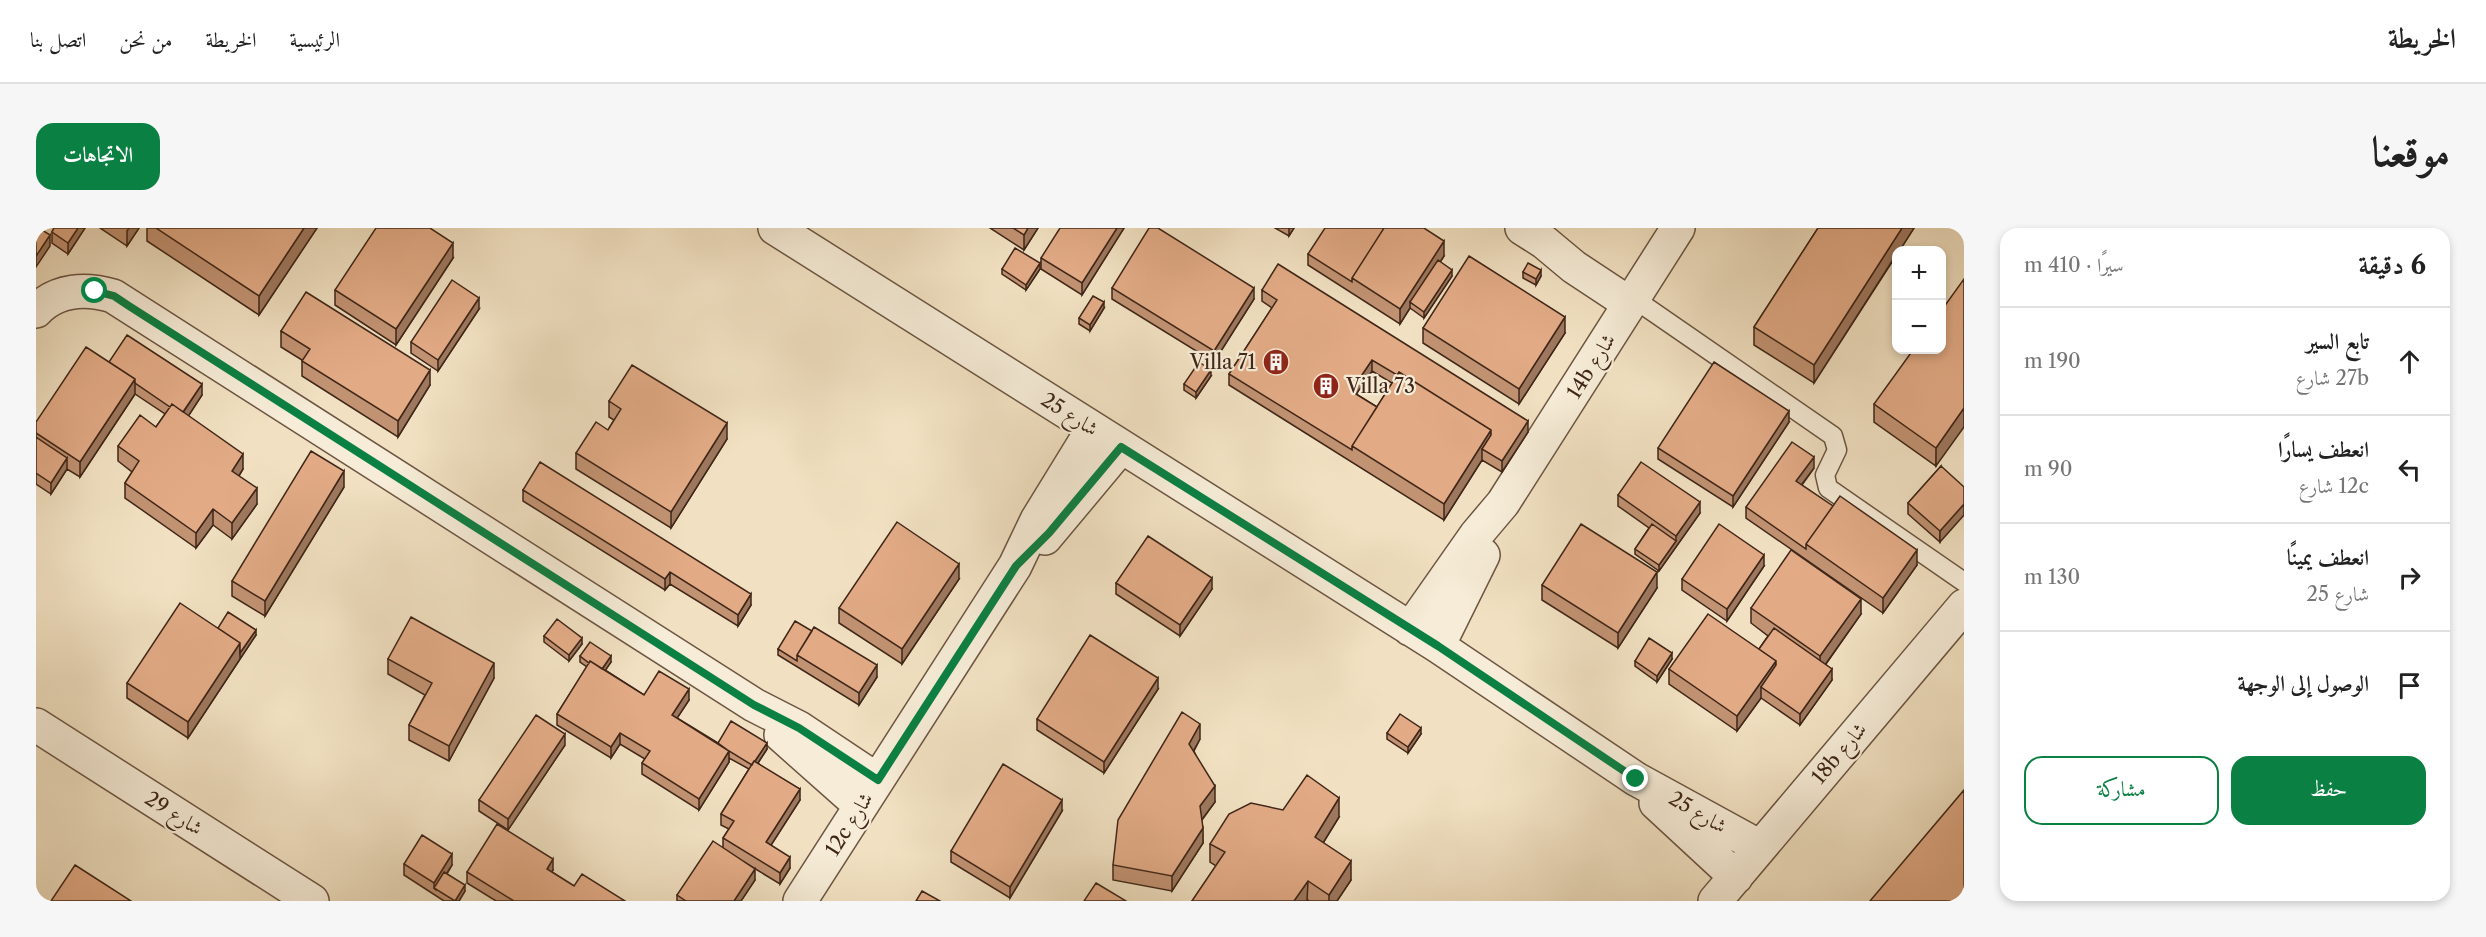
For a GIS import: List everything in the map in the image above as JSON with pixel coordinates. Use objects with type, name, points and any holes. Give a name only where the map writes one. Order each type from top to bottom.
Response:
[{"type":"street","name":"شارع 25","points":[[775,228],[1438,646],[1636,779],[1760,847]]},
{"type":"street","name":"14b شارع","points":[[1410,629],[1476,536],[1503,503],[1678,228]]},
{"type":"street","points":[[1533,235],[1636,293]]},
{"type":"street","points":[[36,311],[58,296],[76,291],[95,291],[114,296],[754,705],[799,728],[869,793]]},
{"type":"street","name":"12c شارع","points":[[800,901],[1016,566],[1037,520],[1093,429]]},
{"type":"street","name":"12c شارع","points":[[1016,566],[1054,527],[1121,447]]},
{"type":"street","name":"14b شارع","points":[[1438,646],[1488,544],[1503,503]]},
{"type":"street","name":"18b شارع","points":[[1726,889],[1964,606]]},
{"type":"street","name":"شارع 29","points":[[36,726],[312,901]]},
{"type":"street","name":"شارع 25","points":[[1636,779],[1726,889]]},
{"type":"lane","points":[[1636,293],[1833,436],[1837,450],[1825,475],[1828,488],[1964,582]]},
{"type":"building","points":[[36,228],[50,235],[36,256]]},
{"type":"building","points":[[54,228],[78,228],[68,243],[52,232]]},
{"type":"building","points":[[156,228],[304,228],[259,296]]},
{"type":"building","points":[[376,228],[430,228],[453,243],[396,329],[335,290]]},
{"type":"building","points":[[1013,228],[1028,228],[1024,235]]},
{"type":"building","points":[[1060,228],[1117,228],[1082,283],[1041,258]]},
{"type":"building","points":[[1149,228],[1158,228],[1254,288],[1214,351],[1112,288]]},
{"type":"building","points":[[1325,228],[1384,228],[1352,278],[1352,282],[1308,254]]},
{"type":"building","points":[[1384,228],[1424,228],[1444,241],[1400,309],[1352,278]]},
{"type":"building","points":[[1818,228],[1902,228],[1814,365],[1754,327]]},
{"type":"building","points":[[1015,248],[1040,263],[1026,285],[1002,269]]},
{"type":"building","points":[[1469,256],[1565,317],[1519,389],[1423,328]]},
{"type":"building","points":[[1438,260],[1452,270],[1424,312],[1410,302]]},
{"type":"building","points":[[1528,263],[1541,270],[1536,279],[1523,272]]},
{"type":"building","points":[[1278,264],[1528,421],[1502,461],[1482,449],[1491,435],[1491,430],[1399,372],[1397,375],[1372,360],[1351,391],[1377,407],[1352,446],[1352,450],[1229,374],[1277,300],[1262,290]]},
{"type":"building","points":[[1964,279],[1964,408],[1936,448],[1874,404],[1910,354],[1946,354],[1946,304]]},
{"type":"building","points":[[452,280],[479,298],[438,360],[411,342]]},
{"type":"building","points":[[306,292],[430,370],[398,421],[302,361],[310,349],[281,331]]},
{"type":"building","points":[[1093,296],[1104,302],[1090,325],[1079,318]]},
{"type":"building","points":[[127,335],[202,384],[183,412],[172,404],[170,407],[109,362]]},
{"type":"building","points":[[86,347],[135,379],[80,462],[36,433],[36,422]]},
{"type":"building","points":[[1199,362],[1211,370],[1196,392],[1184,384]]},
{"type":"building","points":[[1714,362],[1789,411],[1733,496],[1658,448]]},
{"type":"building","points":[[632,365],[727,423],[671,512],[576,453],[596,422],[608,430],[621,409],[609,401]]},
{"type":"building","points":[[1399,372],[1491,430],[1444,504],[1352,446]]},
{"type":"building","points":[[172,404],[243,454],[232,471],[257,488],[232,523],[213,509],[196,533],[125,483],[139,461],[118,446],[140,415],[156,427]]},
{"type":"building","points":[[36,437],[67,458],[51,483],[36,473]]},
{"type":"building","points":[[1792,442],[1814,457],[1796,481],[1833,506],[1806,544],[1806,549],[1746,507]]},
{"type":"building","points":[[311,451],[344,471],[265,601],[232,581]]},
{"type":"building","points":[[540,462],[751,594],[738,615],[670,572],[665,579],[523,490]]},
{"type":"building","points":[[1641,462],[1700,502],[1676,536],[1618,495]]},
{"type":"building","points":[[1941,466],[1964,487],[1964,504],[1940,531],[1908,503]]},
{"type":"building","points":[[1840,496],[1917,550],[1883,598],[1806,544]]},
{"type":"building","points":[[897,522],[959,564],[902,649],[839,608]]},
{"type":"building","points":[[1581,524],[1657,572],[1618,633],[1542,585]]},
{"type":"building","points":[[1652,524],[1676,541],[1659,565],[1635,549]]},
{"type":"building","points":[[1719,524],[1764,555],[1727,609],[1682,579]]},
{"type":"building","points":[[1148,536],[1212,578],[1180,625],[1116,583]]},
{"type":"building","points":[[1791,550],[1861,599],[1820,656],[1751,608]]},
{"type":"building","points":[[180,603],[240,643],[188,722],[127,683]]},
{"type":"building","points":[[228,612],[256,630],[240,653],[240,643],[218,628]]},
{"type":"building","points":[[1708,614],[1776,661],[1737,716],[1669,669]]},
{"type":"building","points":[[411,617],[494,663],[449,746],[409,725],[432,683],[388,659]]},
{"type":"building","points":[[557,619],[582,638],[569,655],[544,636]]},
{"type":"building","points":[[795,621],[812,631],[797,655],[797,661],[778,649]]},
{"type":"building","points":[[814,627],[877,665],[859,693],[797,655]]},
{"type":"building","points":[[1774,628],[1832,669],[1800,714],[1761,687],[1776,665],[1776,661],[1759,649]]},
{"type":"building","points":[[1090,635],[1158,678],[1104,762],[1037,719]]},
{"type":"building","points":[[1649,638],[1672,653],[1657,676],[1635,661]]},
{"type":"building","points":[[590,642],[611,656],[602,669],[580,656]]},
{"type":"building","points":[[590,661],[644,695],[659,671],[689,689],[672,715],[729,751],[699,799],[642,763],[650,751],[620,733],[611,747],[557,714]]},
{"type":"building","points":[[1182,712],[1200,724],[1189,744],[1215,786],[1200,806],[1203,828],[1172,876],[1113,865],[1118,820]]},
{"type":"building","points":[[1400,714],[1421,728],[1408,747],[1387,733]]},
{"type":"building","points":[[536,715],[565,734],[508,819],[479,800]]},
{"type":"building","points":[[731,721],[767,743],[752,765],[718,743]]},
{"type":"building","points":[[754,761],[800,789],[766,842],[790,857],[780,873],[723,838],[734,821],[721,814]]},
{"type":"building","points":[[1003,764],[1062,800],[1010,887],[951,851]]},
{"type":"building","points":[[1307,775],[1339,798],[1315,837],[1351,861],[1329,895],[1308,881],[1294,901],[1192,901],[1225,852],[1210,844],[1229,814],[1251,803],[1283,810]]},
{"type":"building","points":[[1964,790],[1964,901],[1870,901]]},
{"type":"building","points":[[497,824],[553,859],[547,869],[574,886],[582,874],[625,901],[514,901],[467,872]]},
{"type":"building","points":[[422,835],[452,854],[434,883],[404,864]]},
{"type":"building","points":[[713,841],[755,869],[734,901],[686,901],[677,895]]},
{"type":"building","points":[[75,865],[131,901],[51,901]]},
{"type":"building","points":[[444,872],[465,885],[455,901],[434,888]]},
{"type":"building","points":[[1096,883],[1126,901],[1084,901]]},
{"type":"building","points":[[922,891],[940,901],[916,901]]},
{"type":"place","name":"Villa 71","points":[[1276,362]]},
{"type":"place","name":"Villa 73","points":[[1326,386]]},
{"type":"route","points":[[95,291],[114,296],[754,705],[785,719],[878,780],[1016,566],[1049,533],[1121,447],[1438,646],[1636,779]]}]
